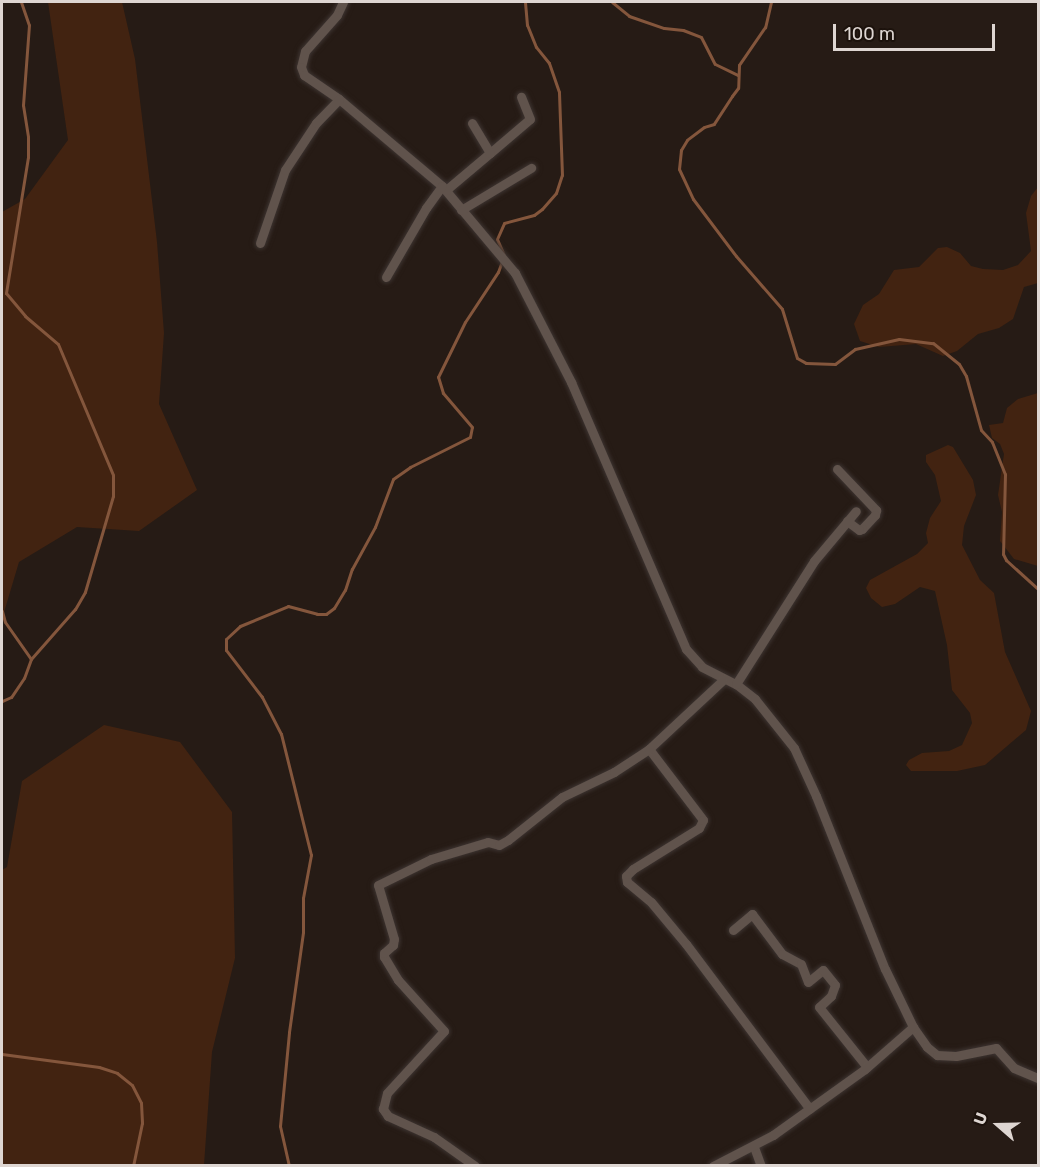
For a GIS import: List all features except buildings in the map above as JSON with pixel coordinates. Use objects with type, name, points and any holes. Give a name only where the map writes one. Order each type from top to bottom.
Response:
[{"type":"street","points":[[343,2],[337,15],[305,51],[301,67],[304,75],[339,99],[444,188],[515,273],[571,382],[686,650],[702,667],[723,680],[736,684],[755,699],[794,748],[816,796],[885,969],[913,1027],[927,1047],[937,1055],[956,1056],[996,1048],[1014,1068],[1038,1078]]},
{"type":"street","points":[[386,277],[426,208],[444,188],[530,119],[521,97]]},
{"type":"street","points":[[260,243],[285,170],[316,123],[339,99]]},
{"type":"street","points":[[472,123],[490,153]]},
{"type":"street","points":[[461,210],[531,168]]},
{"type":"street","points":[[837,469],[876,510],[875,515],[862,529],[859,530],[847,521]]},
{"type":"street","points":[[736,684],[814,561],[856,511]]},
{"type":"street","points":[[475,1166],[434,1137],[388,1116],[383,1109],[387,1093],[444,1031],[398,980],[384,957],[384,953],[393,945],[394,939],[378,885],[431,859],[488,842],[499,845],[562,796],[614,772],[649,749],[723,680]]},
{"type":"street","points":[[649,749],[703,820],[699,828],[633,869],[626,876],[627,882],[651,902],[686,944],[810,1109]]},
{"type":"street","points":[[733,930],[752,914],[782,954],[801,964],[808,982],[823,970],[835,985],[831,996],[819,1007],[867,1067]]},
{"type":"street","points":[[713,1166],[754,1147],[810,1109],[867,1067],[913,1027]]},
{"type":"street","points":[[754,1147],[761,1166]]},
{"type":"shaded area","points":[[48,2],[122,2],[135,59],[157,242],[164,333],[159,404],[197,490],[139,531],[77,527],[19,562],[2,619],[2,212],[25,199],[68,140]]},
{"type":"shaded area","points":[[1038,187],[1038,283],[1024,287],[1013,319],[999,328],[978,334],[957,351],[943,356],[916,344],[879,347],[860,341],[854,324],[863,305],[879,294],[894,270],[919,267],[938,248],[947,247],[960,253],[971,266],[983,269],[1003,270],[1018,265],[1031,251],[1026,213],[1031,196]]},
{"type":"shaded area","points":[[1038,393],[1038,566],[1014,559],[1000,541],[1002,512],[998,495],[1004,454],[1000,444],[992,438],[989,425],[1003,423],[1007,408],[1018,399]]},
{"type":"shaded area","points":[[948,445],[953,447],[973,480],[976,495],[964,526],[962,545],[980,580],[994,593],[1005,652],[1031,711],[1026,730],[985,765],[957,771],[911,771],[906,765],[909,760],[922,753],[949,751],[962,745],[972,723],[970,713],[952,690],[947,645],[935,591],[920,587],[895,604],[882,607],[871,598],[866,588],[870,580],[917,554],[928,543],[926,533],[930,518],[941,501],[935,475],[926,462],[926,455]]},
{"type":"shaded area","points":[[104,725],[180,742],[232,812],[235,958],[212,1052],[204,1165],[2,1165],[2,870],[7,867],[22,781]]},
{"type":"waterway","points":[[21,2],[29,25],[23,105],[28,137],[28,157],[6,293],[25,316],[58,344],[113,475],[113,496],[85,592],[75,609],[31,659]]},
{"type":"waterway","points":[[504,255],[497,239],[504,223],[534,215],[542,209],[556,193],[562,175],[559,92],[549,63],[536,47],[527,25],[525,2]]},
{"type":"waterway","points":[[612,2],[629,16],[701,37],[715,64],[738,75]]},
{"type":"waterway","points":[[771,2],[765,27],[739,65],[738,88],[714,124],[704,127],[687,140],[681,150],[679,169],[693,199],[736,256],[782,309],[797,358],[806,363],[835,364],[855,349],[899,339],[933,343],[959,364],[966,376],[981,430],[992,442],[1005,474],[1003,554],[1006,560],[1038,589]]},
{"type":"waterway","points":[[289,1166],[280,1126],[289,1032],[303,932],[303,898],[311,855],[281,734],[262,697],[226,650],[226,639],[240,626],[288,606],[317,614],[326,614],[334,608],[375,527],[393,479],[410,467],[470,437],[472,427],[443,393],[438,377],[465,322],[498,272],[502,261]]},
{"type":"waterway","points":[[2,611],[5,622],[31,659],[24,678],[11,697],[2,701]]},
{"type":"waterway","points":[[2,1054],[99,1067],[117,1073],[132,1085],[141,1103],[142,1123],[133,1166]]}]
